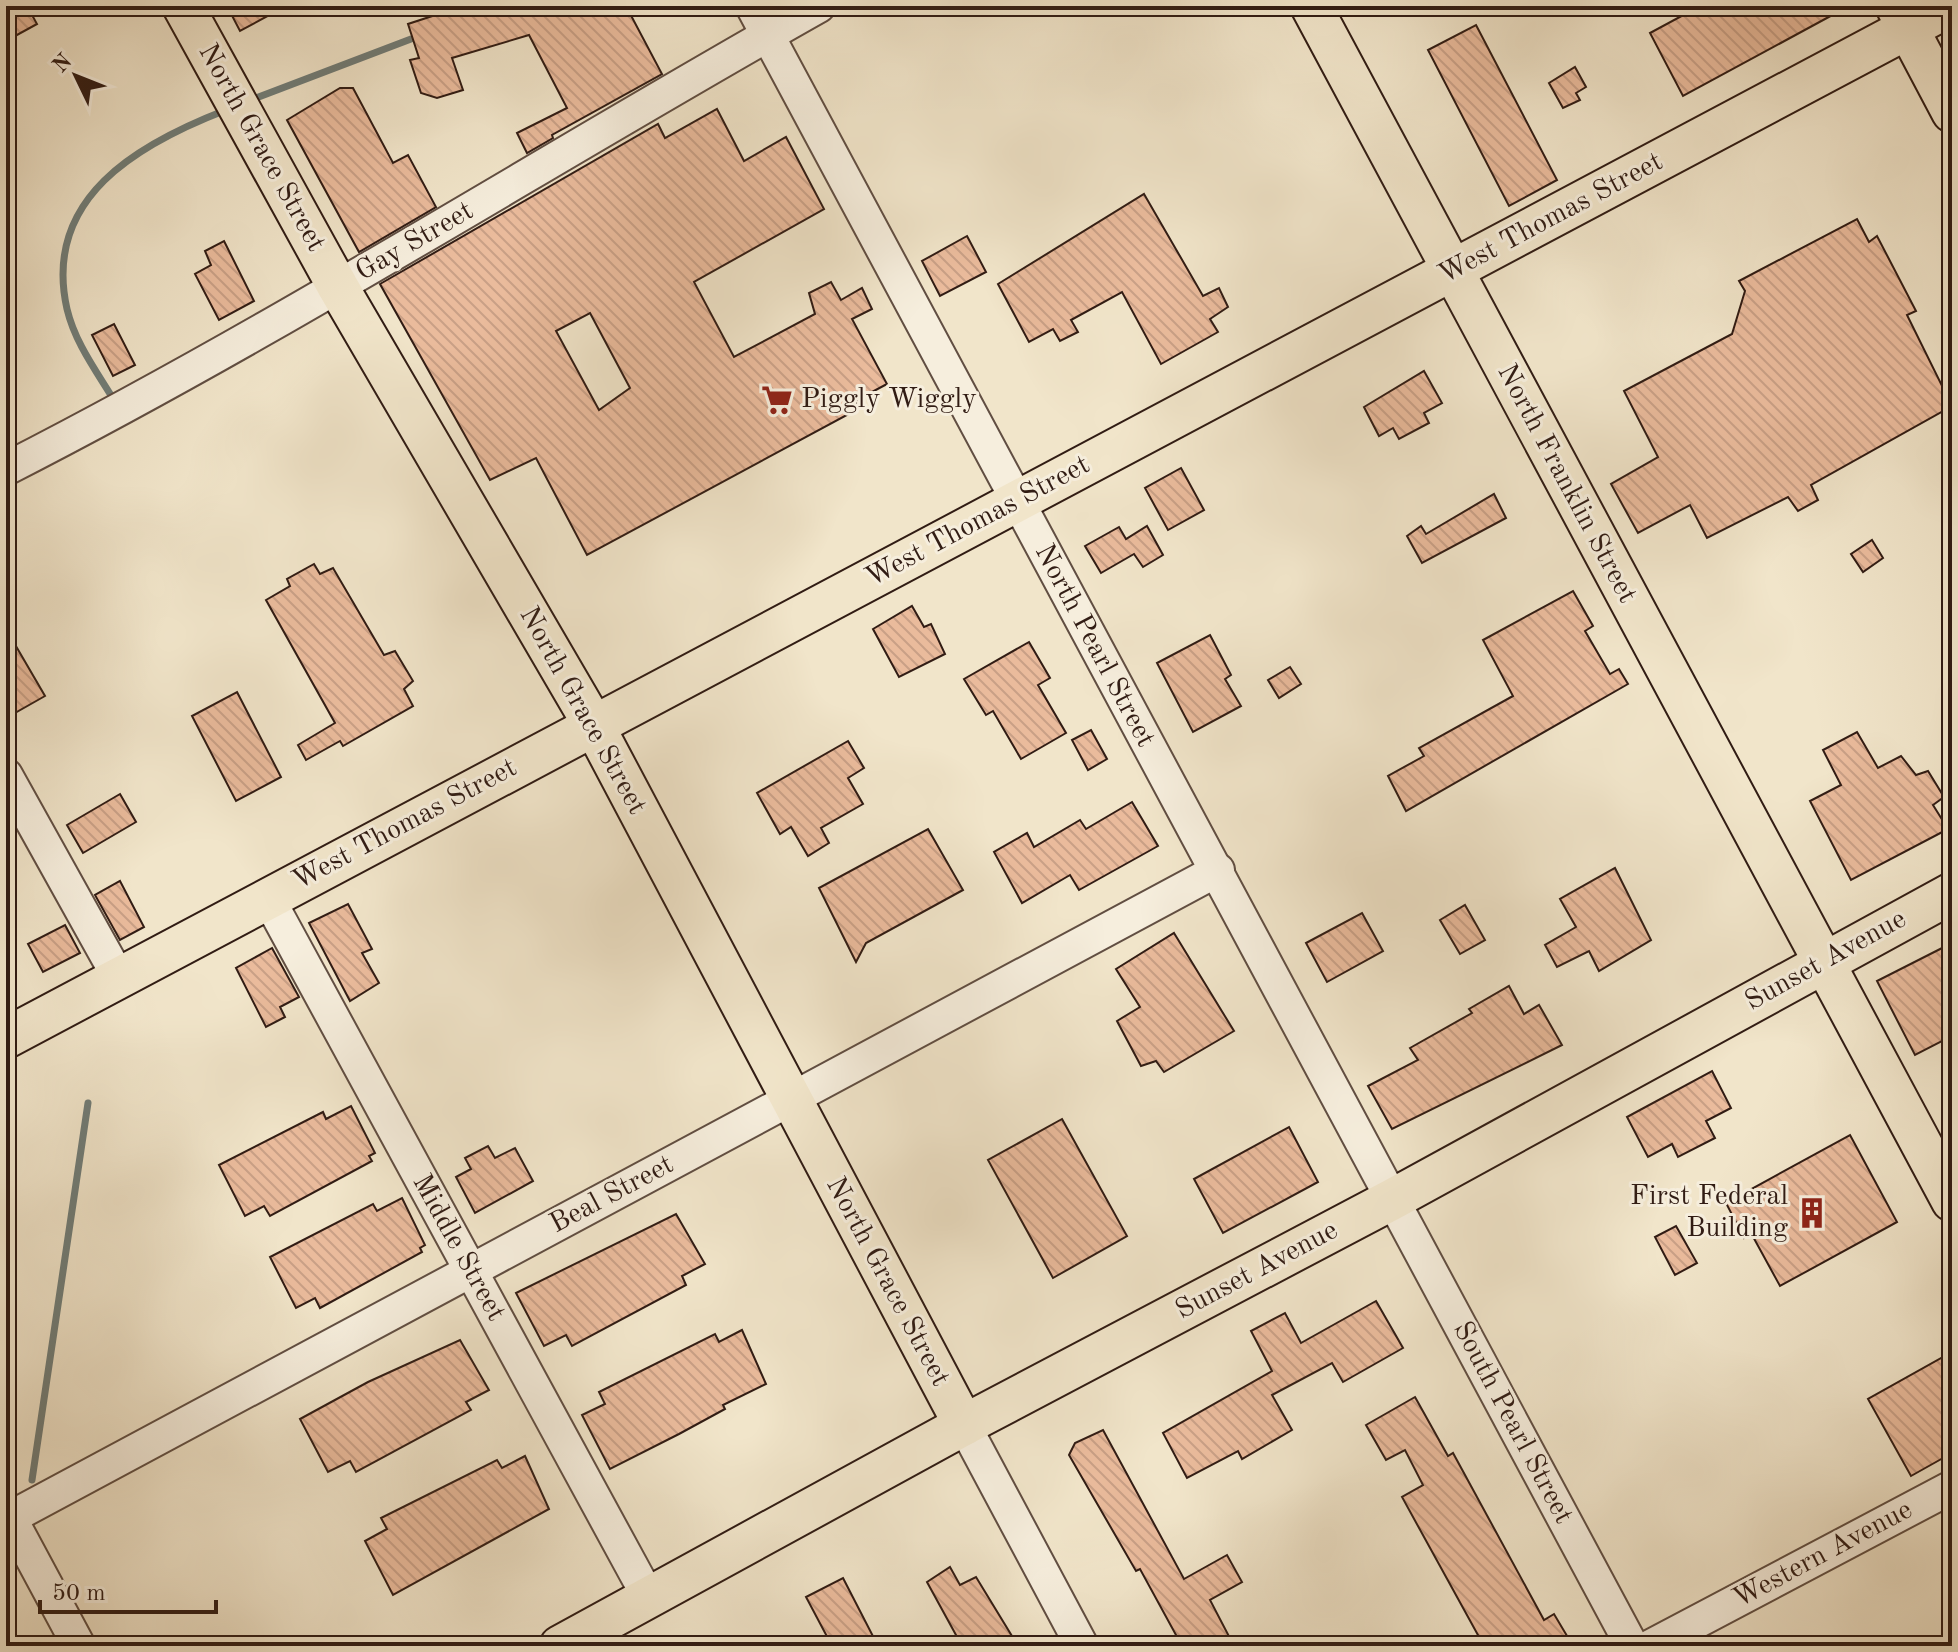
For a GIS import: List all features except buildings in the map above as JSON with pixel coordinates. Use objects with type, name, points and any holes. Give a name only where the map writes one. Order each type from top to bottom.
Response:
[{"type":"main road","name":"North Grace Street","points":[[183,6],[338,287],[593,724],[964,1425]]},
{"type":"main road","name":"North Franklin Street","points":[[1311,6],[1952,1201]]},
{"type":"main road","name":"West Thomas Street","points":[[6,1038],[1452,271],[1902,18],[1950,6]]},
{"type":"main road","points":[[1902,18],[1952,112]]},
{"type":"main road","name":"Sunset Avenue","points":[[560,1646],[964,1425],[1393,1199],[1952,893]]},
{"type":"street","name":"North Pearl Street","points":[[752,6],[1393,1199]]},
{"type":"street","name":"Gay Street","points":[[6,469],[120,411],[338,287],[819,6]]},
{"type":"street","points":[[6,775],[119,978]]},
{"type":"street","name":"Beal Street","points":[[7,1516],[1218,870]]},
{"type":"street","name":"Middle Street","points":[[268,898],[649,1598]]},
{"type":"street","name":"South Pearl Street","points":[[1393,1199],[1632,1646]]},
{"type":"street","points":[[964,1425],[1082,1646]]},
{"type":"street","name":"Western Avenue","points":[[1651,1646],[1952,1487]]},
{"type":"street","points":[[7,1516],[79,1646]]},
{"type":"waterway","points":[[248,101],[411,39]]},
{"type":"waterway","points":[[115,402],[81,345],[67,309],[63,270],[69,236],[83,206],[104,181],[130,159],[161,140],[226,110]]},
{"type":"waterway","points":[[32,1480],[88,1103]]},
{"type":"place","name":"Piggly Wiggly","points":[[777,400]]},
{"type":"place","name":"First Federal Building","points":[[1812,1213]]}]
